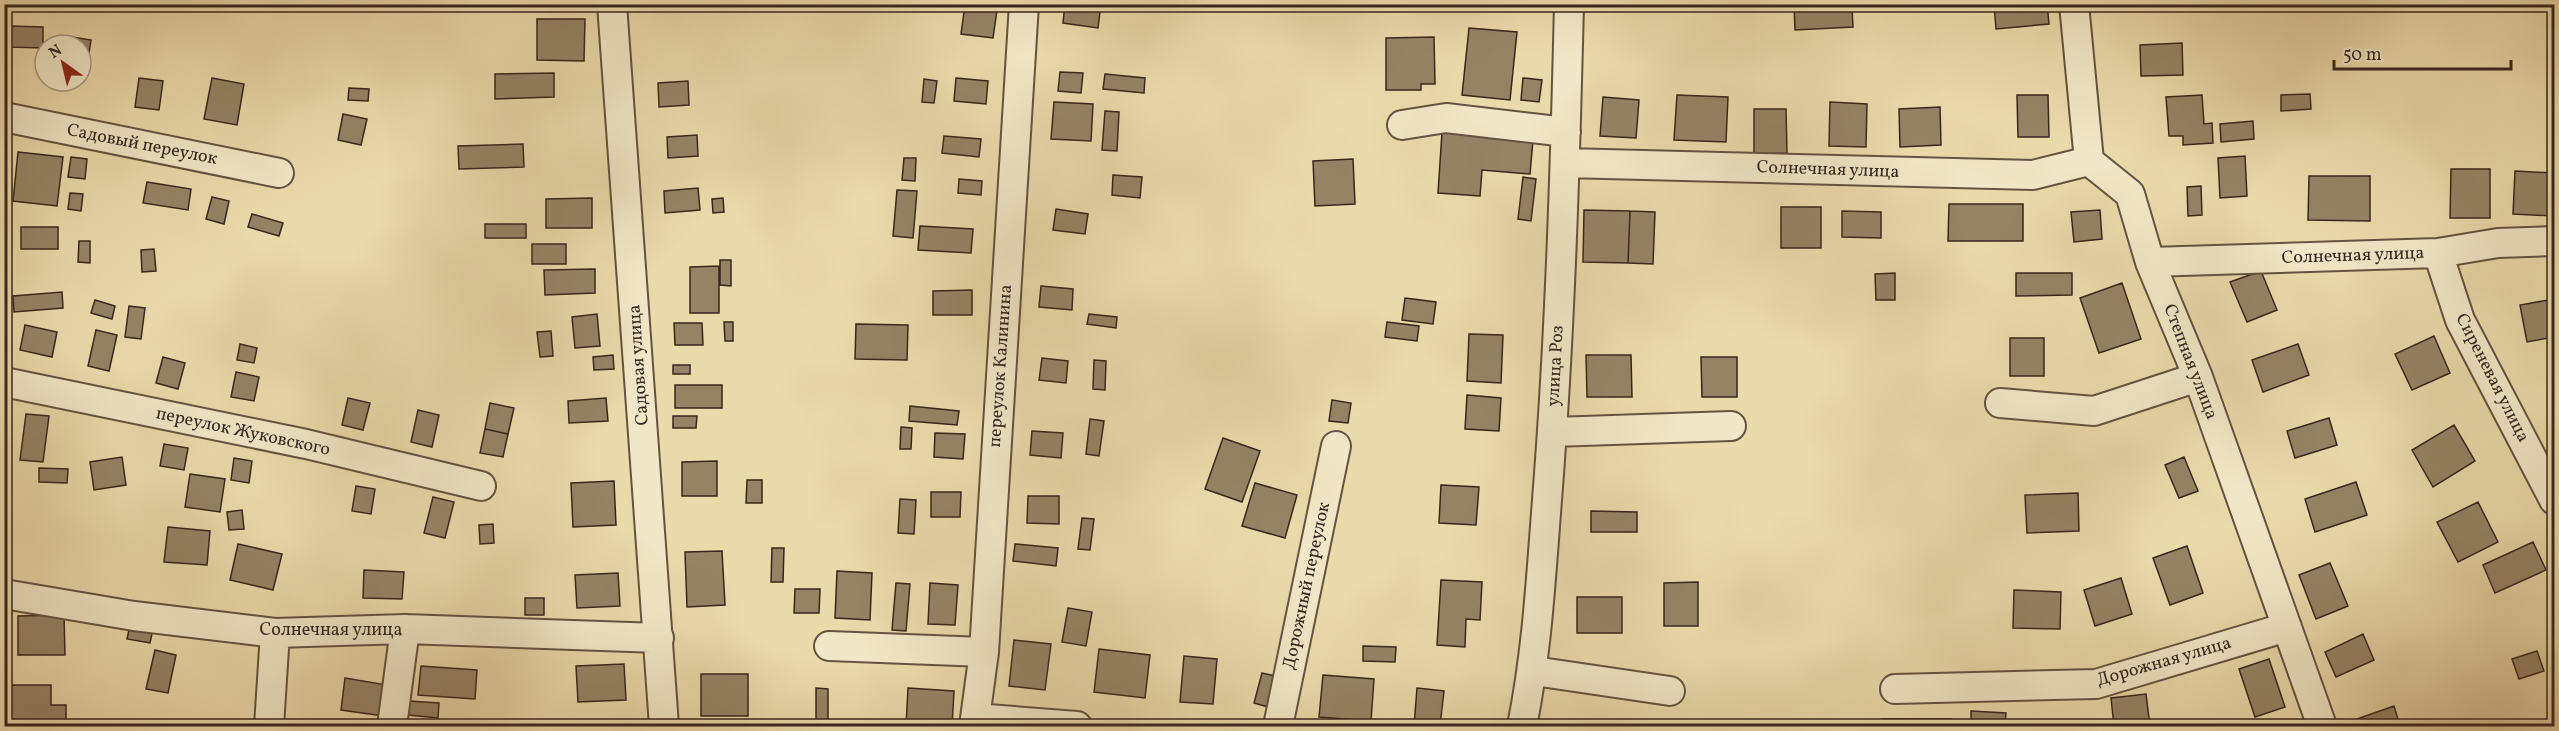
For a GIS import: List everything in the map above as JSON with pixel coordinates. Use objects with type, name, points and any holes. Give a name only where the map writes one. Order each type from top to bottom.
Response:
[{"type":"street","name":"Садовая улица","points":[[612,4],[664,726]]},
{"type":"street","name":"переулок Калинина","points":[[975,722],[984,652],[1024,4]]},
{"type":"street","name":"улица Роз","points":[[1522,726],[1534,671],[1553,432],[1566,163],[1569,4]]},
{"type":"street","points":[[2074,4],[2089,162]]},
{"type":"street","name":"Садовый переулок","points":[[4,117],[279,173]]},
{"type":"street","points":[[1402,125],[1446,118],[1566,132]]},
{"type":"street","name":"Солнечная улица","points":[[1566,163],[2033,175],[2089,162]]},
{"type":"street","name":"Степная улица","points":[[2089,162],[2130,194],[2150,262],[2198,377],[2322,726]]},
{"type":"street","name":"Солнечная улица","points":[[2150,262],[2438,253],[2498,243],[2554,241]]},
{"type":"street","name":"Сиреневая улица","points":[[2438,253],[2460,320],[2554,500]]},
{"type":"street","points":[[2000,403],[2094,411],[2198,377]]},
{"type":"street","name":"переулок Жуковского","points":[[4,382],[306,444],[481,486]]},
{"type":"street","points":[[1553,432],[1731,426]]},
{"type":"street","name":"Дорожный переулок","points":[[1278,726],[1336,446]]},
{"type":"street","name":"Солнечная улица","points":[[4,594],[134,616],[275,633],[405,629],[659,638]]},
{"type":"street","name":"Дорожная улица","points":[[1895,689],[2096,684],[2287,627]]},
{"type":"street","points":[[392,726],[405,629]]},
{"type":"street","points":[[269,726],[275,633]]},
{"type":"street","points":[[829,646],[984,652]]},
{"type":"street","points":[[1534,671],[1670,691]]},
{"type":"street","points":[[975,722],[1077,726]]},
{"type":"building","points":[[1065,4],[1101,4],[1098,28],[1063,23]]},
{"type":"building","points":[[1794,4],[1841,4],[1841,8],[1852,8],[1853,27],[1795,30]]},
{"type":"building","points":[[1994,4],[2047,4],[2049,24],[1996,29]]},
{"type":"building","points":[[2194,4],[2232,4],[2232,10],[2194,10]]},
{"type":"building","points":[[965,5],[997,10],[993,38],[961,34]]},
{"type":"building","points":[[537,19],[585,19],[584,61],[537,60]]},
{"type":"building","points":[[11,26],[43,27],[43,33],[33,33],[33,48],[10,47]]},
{"type":"building","points":[[1469,28],[1517,32],[1510,100],[1462,95]]},
{"type":"building","points":[[1434,37],[1435,84],[1421,84],[1421,90],[1386,90],[1386,38]]},
{"type":"building","points":[[2182,43],[2183,75],[2141,76],[2140,45]]},
{"type":"building","points":[[1060,72],[1083,73],[1081,93],[1058,91]]},
{"type":"building","points":[[554,73],[554,97],[495,99],[495,74]]},
{"type":"building","points":[[1105,74],[1145,78],[1144,93],[1103,89]]},
{"type":"building","points":[[139,78],[163,81],[159,110],[135,107]]},
{"type":"building","points":[[212,78],[244,84],[237,125],[204,119]]},
{"type":"building","points":[[956,78],[988,81],[986,104],[954,101]]},
{"type":"building","points":[[1523,78],[1542,80],[1539,102],[1521,100]]},
{"type":"building","points":[[924,79],[937,81],[934,103],[922,102]]},
{"type":"building","points":[[688,81],[689,105],[659,107],[658,83]]},
{"type":"building","points":[[349,88],[369,89],[368,101],[348,100]]},
{"type":"building","points":[[2310,94],[2311,109],[2281,111],[2281,95]]},
{"type":"building","points":[[1677,95],[1728,97],[1726,142],[1674,140]]},
{"type":"building","points":[[2017,95],[2048,95],[2049,137],[2018,137]]},
{"type":"building","points":[[2202,95],[2204,124],[2212,123],[2213,143],[2183,145],[2183,136],[2169,136],[2166,97]]},
{"type":"building","points":[[1603,97],[1639,100],[1636,138],[1600,136]]},
{"type":"building","points":[[1054,102],[1093,104],[1091,141],[1051,139]]},
{"type":"building","points":[[1830,102],[1867,104],[1866,147],[1829,146]]},
{"type":"building","points":[[1940,107],[1941,145],[1900,147],[1899,109]]},
{"type":"building","points":[[1754,109],[1786,109],[1787,153],[1754,154]]},
{"type":"building","points":[[1105,111],[1119,112],[1117,151],[1102,150]]},
{"type":"building","points":[[343,114],[367,119],[361,145],[338,140]]},
{"type":"building","points":[[2253,121],[2254,139],[2221,142],[2220,124]]},
{"type":"building","points":[[1442,132],[1533,140],[1530,174],[1482,170],[1480,196],[1438,193]]},
{"type":"building","points":[[697,135],[698,156],[668,158],[667,137]]},
{"type":"building","points":[[944,136],[981,139],[979,157],[942,153]]},
{"type":"building","points":[[523,144],[524,167],[459,169],[458,146]]},
{"type":"building","points":[[18,152],[63,157],[57,206],[13,201]]},
{"type":"building","points":[[2245,156],[2247,196],[2220,198],[2218,158]]},
{"type":"building","points":[[71,157],[87,159],[85,179],[68,177]]},
{"type":"building","points":[[904,158],[916,158],[915,181],[902,180]]},
{"type":"building","points":[[1353,159],[1355,204],[1315,206],[1313,161]]},
{"type":"building","points":[[2451,169],[2490,169],[2490,218],[2450,218]]},
{"type":"building","points":[[2515,171],[2554,173],[2554,216],[2513,214]]},
{"type":"building","points":[[1113,175],[1142,177],[1140,198],[1112,195]]},
{"type":"building","points":[[2309,176],[2370,176],[2370,221],[2308,220]]},
{"type":"building","points":[[1523,177],[1536,179],[1531,221],[1518,219]]},
{"type":"building","points":[[959,179],[982,181],[981,195],[958,193]]},
{"type":"building","points":[[147,182],[191,189],[188,210],[143,203]]},
{"type":"building","points":[[2201,186],[2202,215],[2188,216],[2187,187]]},
{"type":"building","points":[[698,188],[700,210],[665,213],[664,191]]},
{"type":"building","points":[[897,190],[917,191],[913,238],[893,236]]},
{"type":"building","points":[[70,193],[83,194],[81,211],[68,209]]},
{"type":"building","points":[[212,197],[229,201],[224,224],[206,219]]},
{"type":"building","points":[[592,198],[592,228],[546,228],[546,199]]},
{"type":"building","points":[[723,198],[724,212],[713,213],[712,199]]},
{"type":"building","points":[[1949,204],[2023,204],[2023,241],[1948,241]]},
{"type":"building","points":[[1781,207],[1821,207],[1821,248],[1781,248]]},
{"type":"building","points":[[1056,209],[1088,214],[1085,234],[1053,230]]},
{"type":"building","points":[[1584,210],[1630,211],[1628,263],[1583,262]]},
{"type":"building","points":[[2100,210],[2102,239],[2074,242],[2071,212]]},
{"type":"building","points":[[1630,211],[1655,212],[1653,264],[1628,263]]},
{"type":"building","points":[[1842,211],[1881,212],[1881,238],[1842,237]]},
{"type":"building","points":[[252,214],[283,223],[279,236],[248,227]]},
{"type":"building","points":[[485,224],[526,224],[526,238],[485,238]]},
{"type":"building","points":[[920,226],[973,229],[971,253],[918,250]]},
{"type":"building","points":[[21,227],[58,227],[58,249],[21,249]]},
{"type":"building","points":[[79,241],[90,241],[90,263],[78,262]]},
{"type":"building","points":[[532,244],[566,244],[566,264],[532,264]]},
{"type":"building","points":[[154,249],[156,271],[142,272],[141,250]]},
{"type":"building","points":[[720,260],[731,260],[731,286],[720,285]]},
{"type":"building","points":[[719,266],[719,313],[690,313],[690,267]]},
{"type":"building","points":[[595,269],[595,293],[545,295],[544,270]]},
{"type":"building","points":[[2261,271],[2277,310],[2247,322],[2230,282]]},
{"type":"building","points":[[1895,273],[1895,300],[1876,300],[1875,274]]},
{"type":"building","points":[[2016,273],[2072,273],[2072,295],[2016,296]]},
{"type":"building","points":[[2122,283],[2141,339],[2099,353],[2080,298]]},
{"type":"building","points":[[1041,286],[1073,289],[1072,310],[1039,307]]},
{"type":"building","points":[[972,290],[972,315],[933,315],[933,291]]},
{"type":"building","points":[[62,292],[63,308],[14,312],[13,296]]},
{"type":"building","points":[[1405,298],[1436,302],[1433,324],[1402,320]]},
{"type":"building","points":[[2554,299],[2554,337],[2527,342],[2520,305]]},
{"type":"building","points":[[95,300],[115,306],[112,319],[91,313]]},
{"type":"building","points":[[129,306],[145,308],[141,339],[125,337]]},
{"type":"building","points":[[597,314],[600,346],[575,348],[572,317]]},
{"type":"building","points":[[1089,314],[1117,317],[1116,328],[1087,324]]},
{"type":"building","points":[[724,322],[733,322],[733,341],[725,341]]},
{"type":"building","points":[[1387,322],[1419,326],[1417,341],[1385,337]]},
{"type":"building","points":[[674,323],[702,323],[703,345],[675,345]]},
{"type":"building","points":[[856,324],[908,325],[907,360],[855,359]]},
{"type":"building","points":[[25,325],[57,332],[52,357],[20,350]]},
{"type":"building","points":[[96,330],[117,335],[109,371],[88,366]]},
{"type":"building","points":[[551,331],[553,356],[540,357],[537,332]]},
{"type":"building","points":[[1469,334],[1503,335],[1501,383],[1467,381]]},
{"type":"building","points":[[2434,336],[2450,373],[2412,390],[2395,354]]},
{"type":"building","points":[[2010,338],[2044,338],[2044,376],[2010,376]]},
{"type":"building","points":[[240,344],[257,348],[254,363],[237,360]]},
{"type":"building","points":[[2298,344],[2309,375],[2263,392],[2252,360]]},
{"type":"building","points":[[613,355],[614,369],[594,370],[593,357]]},
{"type":"building","points":[[1586,355],[1631,355],[1632,397],[1587,397]]},
{"type":"building","points":[[163,357],[185,363],[178,389],[156,383]]},
{"type":"building","points":[[1701,357],[1737,357],[1737,397],[1702,397]]},
{"type":"building","points":[[1042,358],[1068,361],[1066,383],[1039,380]]},
{"type":"building","points":[[1094,360],[1106,361],[1105,390],[1093,389]]},
{"type":"building","points":[[673,365],[690,365],[690,374],[673,374]]},
{"type":"building","points":[[236,372],[259,377],[254,401],[231,397]]},
{"type":"building","points":[[675,385],[722,385],[722,408],[675,408]]},
{"type":"building","points":[[1467,395],[1501,398],[1499,431],[1465,429]]},
{"type":"building","points":[[348,398],[370,403],[363,430],[342,425]]},
{"type":"building","points":[[606,398],[608,421],[569,423],[568,401]]},
{"type":"building","points":[[1332,400],[1351,403],[1348,423],[1329,421]]},
{"type":"building","points":[[490,403],[514,408],[508,434],[485,429]]},
{"type":"building","points":[[910,406],[959,411],[957,425],[909,421]]},
{"type":"building","points":[[418,410],[439,415],[432,447],[411,442]]},
{"type":"building","points":[[26,414],[49,416],[43,462],[20,460]]},
{"type":"building","points":[[673,416],[697,416],[696,428],[673,428]]},
{"type":"building","points":[[2329,418],[2337,445],[2295,458],[2287,431]]},
{"type":"building","points":[[1090,419],[1104,421],[1099,456],[1086,454]]},
{"type":"building","points":[[2454,425],[2475,461],[2433,487],[2412,450]]},
{"type":"building","points":[[901,427],[912,428],[911,449],[900,449]]},
{"type":"building","points":[[485,429],[508,434],[503,457],[480,453]]},
{"type":"building","points":[[1032,431],[1063,433],[1061,458],[1030,455]]},
{"type":"building","points":[[935,433],[965,434],[963,459],[934,457]]},
{"type":"building","points":[[1223,438],[1260,451],[1242,502],[1205,489]]},
{"type":"building","points":[[164,444],[188,448],[184,470],[160,466]]},
{"type":"building","points":[[122,457],[126,485],[94,490],[90,462]]},
{"type":"building","points":[[2184,457],[2198,491],[2179,498],[2165,465]]},
{"type":"building","points":[[234,458],[252,461],[249,483],[231,480]]},
{"type":"building","points":[[717,461],[717,496],[682,496],[682,462]]},
{"type":"building","points":[[39,468],[68,469],[67,483],[39,482]]},
{"type":"building","points":[[190,474],[225,479],[220,512],[185,507]]},
{"type":"building","points":[[747,480],[762,480],[762,503],[746,503]]},
{"type":"building","points":[[614,481],[616,525],[573,527],[571,483]]},
{"type":"building","points":[[2356,482],[2367,515],[2315,532],[2305,499]]},
{"type":"building","points":[[1255,483],[1297,495],[1285,538],[1242,526]]},
{"type":"building","points":[[1441,485],[1479,487],[1476,525],[1439,523]]},
{"type":"building","points":[[356,486],[375,489],[371,514],[352,511]]},
{"type":"building","points":[[931,492],[961,492],[960,517],[931,517]]},
{"type":"building","points":[[2078,493],[2079,531],[2027,533],[2025,495]]},
{"type":"building","points":[[1028,496],[1059,496],[1059,524],[1027,523]]},
{"type":"building","points":[[433,497],[454,502],[445,538],[424,533]]},
{"type":"building","points":[[900,499],[916,500],[914,534],[898,533]]},
{"type":"building","points":[[2478,502],[2498,542],[2458,562],[2437,522]]},
{"type":"building","points":[[242,510],[244,529],[229,530],[227,512]]},
{"type":"building","points":[[1591,511],[1637,512],[1637,532],[1591,532]]},
{"type":"building","points":[[1082,518],[1094,519],[1090,550],[1078,549]]},
{"type":"building","points":[[493,524],[494,543],[480,544],[479,525]]},
{"type":"building","points":[[168,527],[210,531],[207,565],[164,562]]},
{"type":"building","points":[[2533,542],[2546,570],[2495,593],[2483,565]]},
{"type":"building","points":[[238,544],[282,554],[273,590],[230,580]]},
{"type":"building","points":[[1015,544],[1058,548],[1056,566],[1013,561]]},
{"type":"building","points":[[2187,546],[2203,593],[2170,605],[2153,558]]},
{"type":"building","points":[[772,548],[784,548],[783,582],[771,582]]},
{"type":"building","points":[[722,551],[725,605],[687,607],[685,552]]},
{"type":"building","points":[[2330,563],[2348,606],[2316,619],[2299,575]]},
{"type":"building","points":[[364,570],[404,572],[402,599],[363,598]]},
{"type":"building","points":[[837,571],[872,573],[870,620],[835,618]]},
{"type":"building","points":[[618,573],[620,606],[577,608],[575,575]]},
{"type":"building","points":[[2121,578],[2132,614],[2095,626],[2084,590]]},
{"type":"building","points":[[1441,580],[1482,582],[1480,620],[1466,619],[1465,647],[1437,645]]},
{"type":"building","points":[[1698,582],[1698,626],[1664,626],[1664,583]]},
{"type":"building","points":[[896,583],[910,584],[906,631],[892,630]]},
{"type":"building","points":[[930,583],[958,585],[955,625],[928,624]]},
{"type":"building","points":[[795,589],[820,589],[819,613],[794,613]]},
{"type":"building","points":[[2014,590],[2061,592],[2060,629],[2013,628]]},
{"type":"building","points":[[1577,597],[1622,597],[1622,633],[1577,633]]},
{"type":"building","points":[[525,598],[544,598],[544,615],[525,615]]},
{"type":"building","points":[[1068,608],[1092,612],[1086,646],[1062,642]]},
{"type":"building","points":[[64,615],[65,655],[18,655],[18,616]]},
{"type":"building","points":[[130,625],[153,629],[150,643],[127,639]]},
{"type":"building","points":[[2363,634],[2374,660],[2336,677],[2325,652]]},
{"type":"building","points":[[1014,640],[1051,644],[1045,690],[1009,686]]},
{"type":"building","points":[[1363,646],[1396,647],[1395,662],[1363,661]]},
{"type":"building","points":[[1099,649],[1150,655],[1145,698],[1094,692]]},
{"type":"building","points":[[155,650],[176,655],[168,693],[146,689]]},
{"type":"building","points":[[2537,651],[2544,671],[2519,679],[2512,659]]},
{"type":"building","points":[[1184,656],[1217,659],[1213,704],[1180,702]]},
{"type":"building","points":[[2269,659],[2285,707],[2255,717],[2239,669]]},
{"type":"building","points":[[624,664],[626,700],[578,702],[576,666]]},
{"type":"building","points":[[421,666],[477,670],[475,699],[418,695]]},
{"type":"building","points":[[1262,673],[1276,676],[1268,707],[1254,703]]},
{"type":"building","points":[[701,674],[748,674],[748,716],[701,716]]},
{"type":"building","points":[[1323,675],[1374,679],[1371,721],[1319,717]]},
{"type":"building","points":[[345,678],[387,685],[383,716],[341,710]]},
{"type":"building","points":[[11,685],[51,685],[51,705],[66,705],[66,722],[50,722],[50,726],[11,726]]},
{"type":"building","points":[[816,688],[828,689],[828,726],[816,726]]},
{"type":"building","points":[[908,688],[954,691],[952,726],[906,726]]},
{"type":"building","points":[[1417,688],[1444,691],[1440,726],[1414,726]]},
{"type":"building","points":[[2146,694],[2150,726],[2114,726],[2111,698]]},
{"type":"building","points":[[409,701],[439,703],[438,718],[408,715]]},
{"type":"building","points":[[2394,706],[2400,726],[2360,726],[2357,719]]},
{"type":"building","points":[[1971,711],[2006,713],[2005,726],[1971,726]]},
{"type":"building","points":[[1882,719],[1951,719],[1951,726],[1882,726]]},
{"type":"building","points":[[159,721],[179,726],[157,726]]},
{"type":"building","points":[[1626,721],[1664,726],[1625,726]]}]
